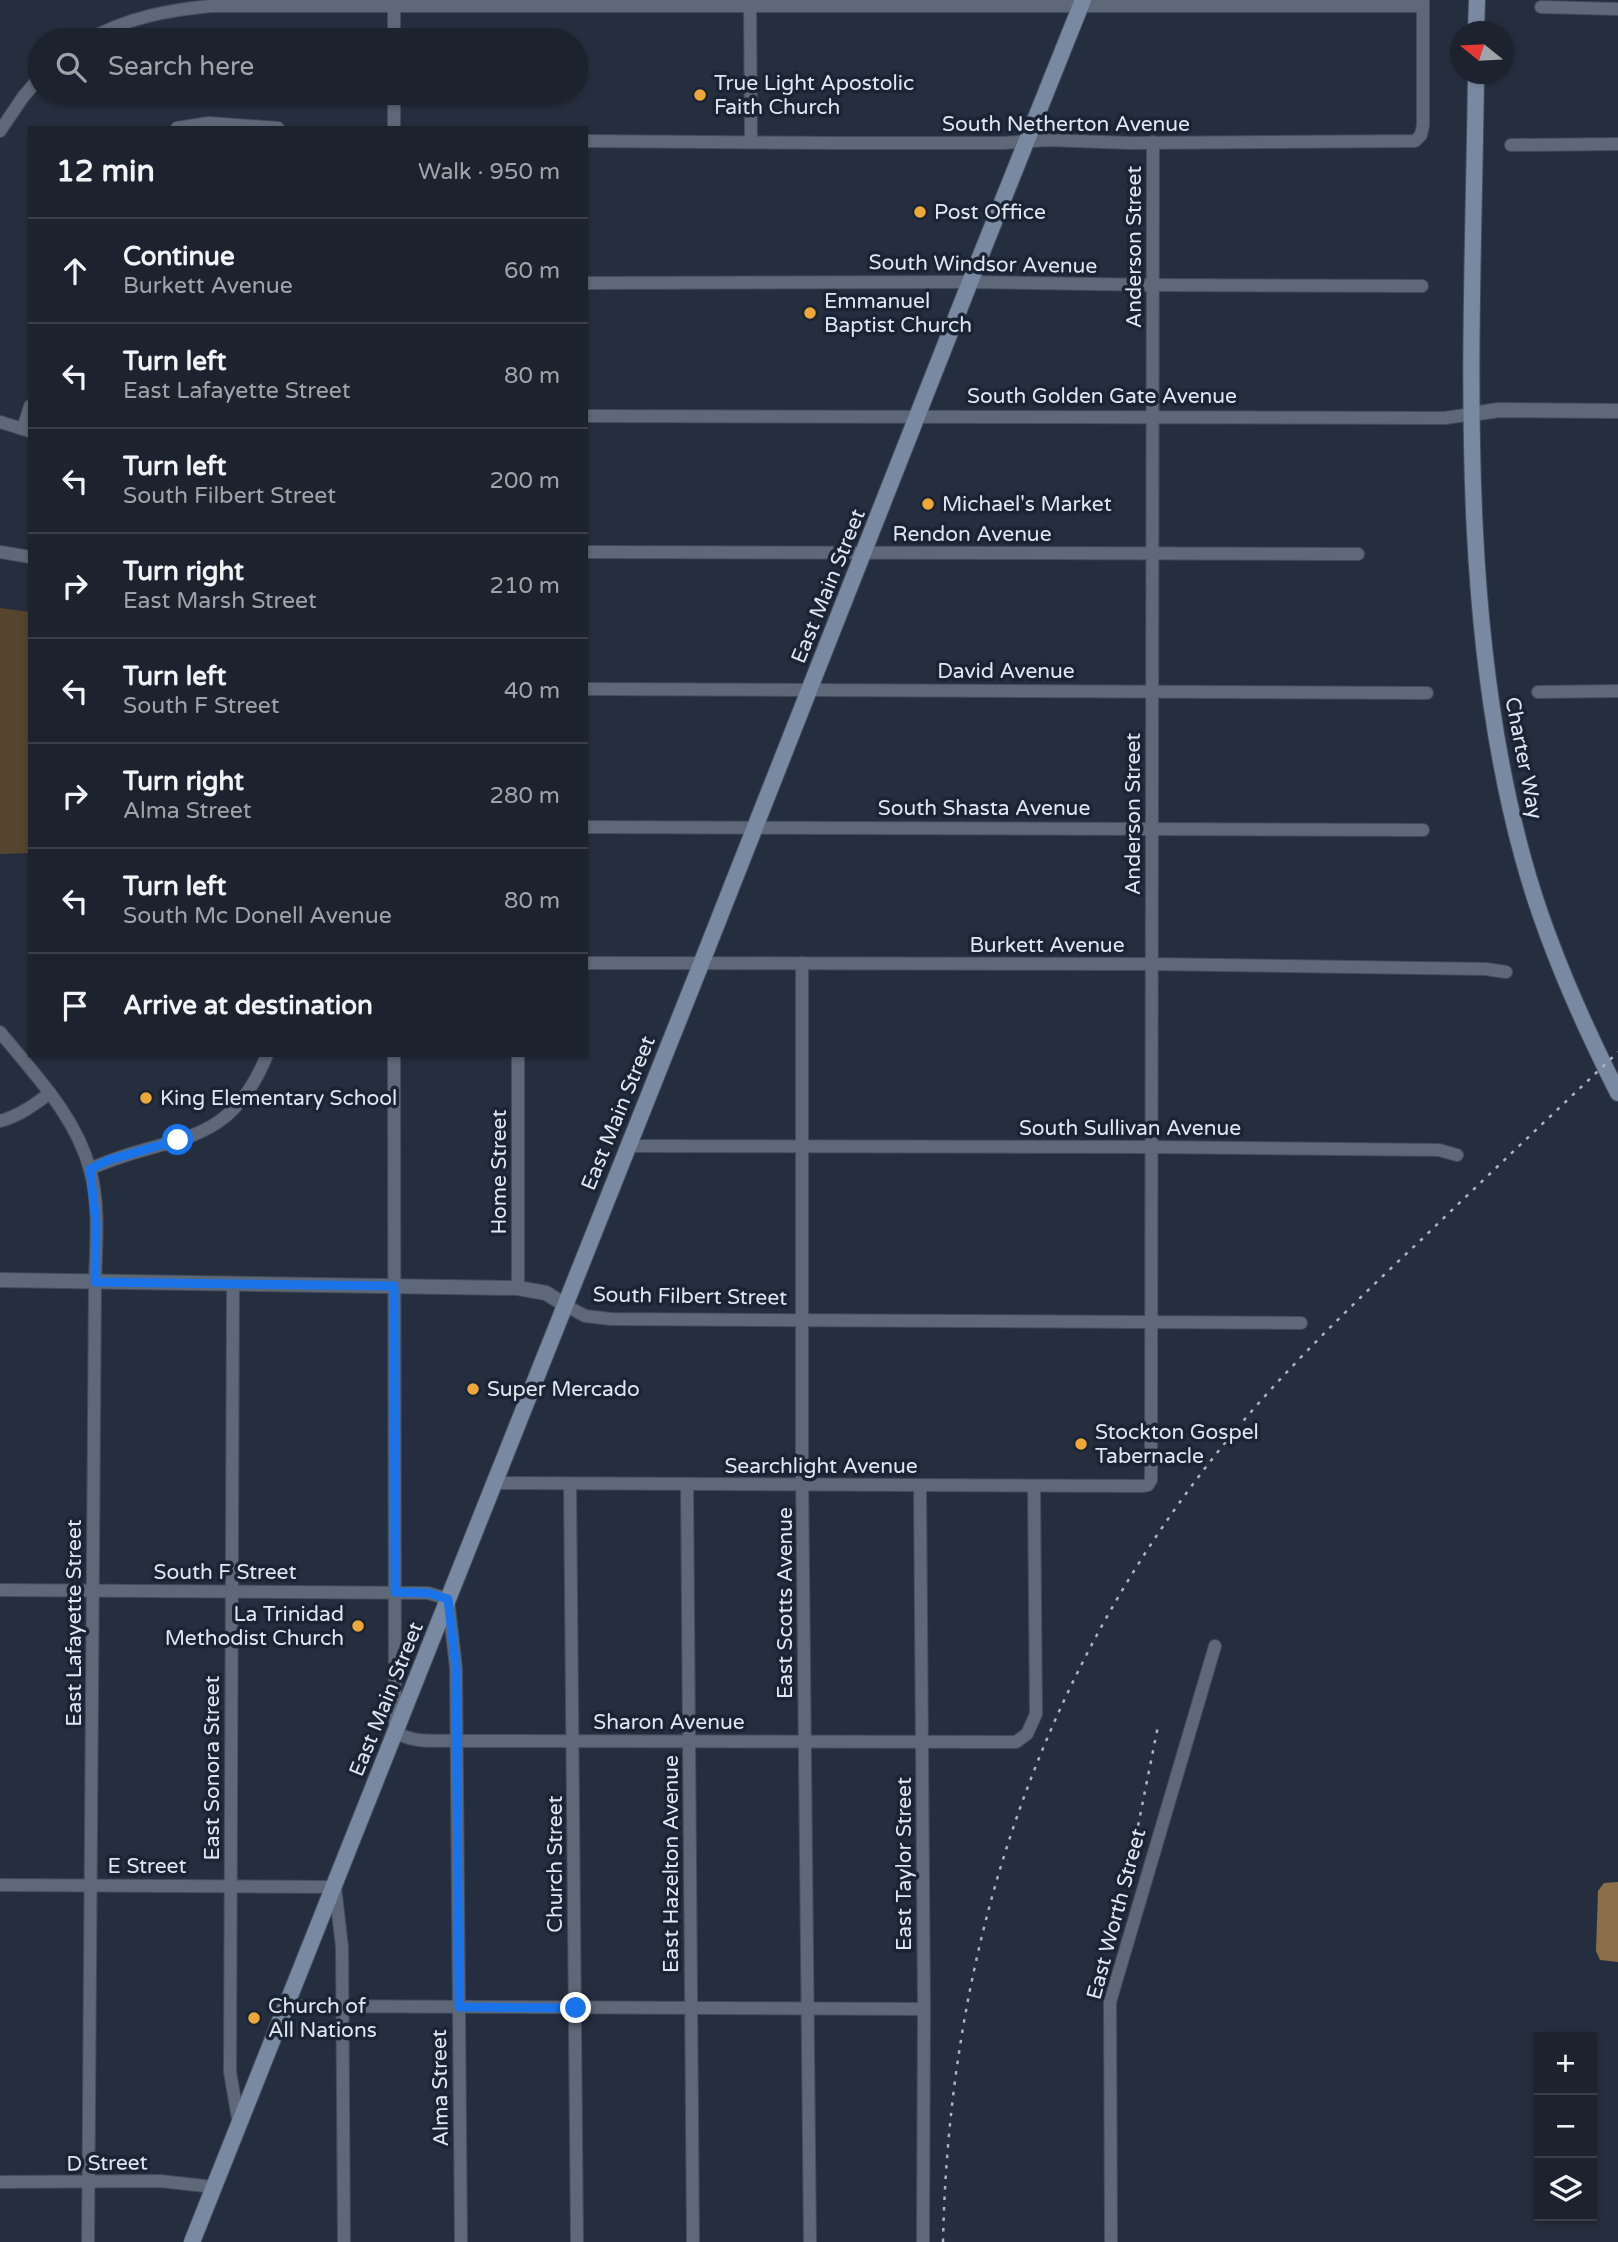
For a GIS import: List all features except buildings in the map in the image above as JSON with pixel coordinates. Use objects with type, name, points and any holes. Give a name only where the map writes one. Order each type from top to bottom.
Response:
[{"type":"main road","points":[[1476,0],[1476,21]]},
{"type":"main road","name":"East Main Street","points":[[192,2242],[1082,3]]},
{"type":"main road","name":"Charter Way","points":[[1476,84],[1472,414],[1483,635],[1496,732],[1523,857],[1535,896],[1562,970],[1596,1050],[1618,1093]]},
{"type":"street","points":[[115,28],[133,20],[172,10],[259,3],[394,8],[750,4],[1423,3]]},
{"type":"street","name":"South Netherton Avenue","points":[[588,141],[840,144],[1026,141],[1405,143],[1421,135],[1423,125],[1423,3]]},
{"type":"street","points":[[750,4],[751,141]]},
{"type":"street","points":[[1541,7],[1618,9]]},
{"type":"street","points":[[394,8],[394,28]]},
{"type":"street","points":[[0,131],[28,92]]},
{"type":"street","points":[[394,105],[394,126]]},
{"type":"street","points":[[190,126],[209,123],[261,126]]},
{"type":"street","name":"Anderson Street","points":[[1148,1485],[1151,1480],[1153,142]]},
{"type":"street","points":[[1511,145],[1618,144]]},
{"type":"street","name":"South Windsor Avenue","points":[[588,283],[970,282],[1422,286]]},
{"type":"street","name":"South Golden Gate Avenue","points":[[588,415],[1445,418],[1499,410],[1618,411]]},
{"type":"street","points":[[0,422],[26,430]]},
{"type":"street","points":[[0,552],[28,556]]},
{"type":"street","name":"Rendon Avenue","points":[[588,552],[1358,554]]},
{"type":"street","name":"David Avenue","points":[[588,690],[1427,693]]},
{"type":"street","points":[[1538,692],[1618,691]]},
{"type":"street","name":"South Shasta Avenue","points":[[588,827],[1423,830]]},
{"type":"street","name":"Burkett Avenue","points":[[588,963],[1151,964],[1486,969],[1506,972]]},
{"type":"street","name":"East Scotts Avenue","points":[[803,963],[803,1485],[810,2242]]},
{"type":"street","name":"East Lafayette Street","points":[[0,1032],[66,1116],[90,1169],[96,1224],[88,2242]]},
{"type":"street","points":[[90,1169],[109,1160],[201,1132],[221,1122],[239,1105],[266,1057]]},
{"type":"street","points":[[394,1057],[395,1731]]},
{"type":"street","name":"Home Street","points":[[518,1057],[518,1288]]},
{"type":"street","points":[[0,1121],[13,1118],[50,1094]]},
{"type":"street","name":"South Sullivan Avenue","points":[[628,1146],[1439,1150],[1457,1155]]},
{"type":"street","name":"South Filbert Street","points":[[0,1280],[518,1288],[546,1293],[585,1316],[611,1318],[1301,1322]]},
{"type":"street","name":"East Sonora Street","points":[[233,1284],[230,2072],[239,2125]]},
{"type":"street","name":"Searchlight Avenue","points":[[494,1483],[1148,1485]]},
{"type":"street","name":"Church Street","points":[[570,1485],[577,2242]]},
{"type":"street","name":"East Hazelton Avenue","points":[[687,1485],[693,2242]]},
{"type":"street","name":"East Taylor Street","points":[[920,1486],[923,2242]]},
{"type":"street","name":"Sharon Avenue","points":[[395,1731],[408,1739],[456,1741],[1016,1742],[1027,1734],[1036,1714],[1034,1486]]},
{"type":"street","name":"South F Street","points":[[0,1590],[395,1592],[428,1593],[448,1599]]},
{"type":"street","name":"Alma Street","points":[[448,1599],[455,1656],[461,2242]]},
{"type":"street","name":"East Worth Street","points":[[1111,2242],[1110,2002],[1215,1646]]},
{"type":"street","name":"E Street","points":[[0,1885],[335,1887]]},
{"type":"street","points":[[335,1887],[342,1947],[344,2242]]},
{"type":"street","points":[[286,2006],[924,2009]]},
{"type":"street","name":"D Street","points":[[0,2182],[160,2181],[214,2187]]},
{"type":"shaded area","points":[[0,608],[28,612],[28,853],[0,854]]},
{"type":"shaded area","points":[[1618,1882],[1618,1962],[1600,1960],[1596,1951],[1598,1891],[1604,1883]]},
{"type":"railway","points":[[943,2242],[949,2132],[964,2024],[986,1918],[1017,1816],[1057,1716],[1105,1619],[1163,1527],[1229,1438],[1274,1386],[1372,1287],[1618,1052]]},
{"type":"railway","points":[[1136,1836],[1158,1726]]},
{"type":"place","name":"True Light Apostolic Faith Church","points":[[700,95]]},
{"type":"place","name":"Post Office","points":[[920,212]]},
{"type":"place","name":"Emmanuel Baptist Church","points":[[810,313]]},
{"type":"place","name":"Michael's Market","points":[[928,504]]},
{"type":"place","name":"King Elementary School","points":[[146,1098]]},
{"type":"place","name":"Super Mercado","points":[[473,1389]]},
{"type":"place","name":"Stockton Gospel Tabernacle","points":[[1081,1444]]},
{"type":"place","name":"La Trinidad Methodist Church","points":[[358,1626]]},
{"type":"place","name":"Church of All Nations","points":[[254,2018]]},
{"type":"route","points":[[178,1140],[109,1160],[90,1169],[96,1224],[95,1282],[394,1286],[395,1592],[436,1594],[448,1599],[453,1631],[456,1668],[459,2007],[576,2008]]}]
